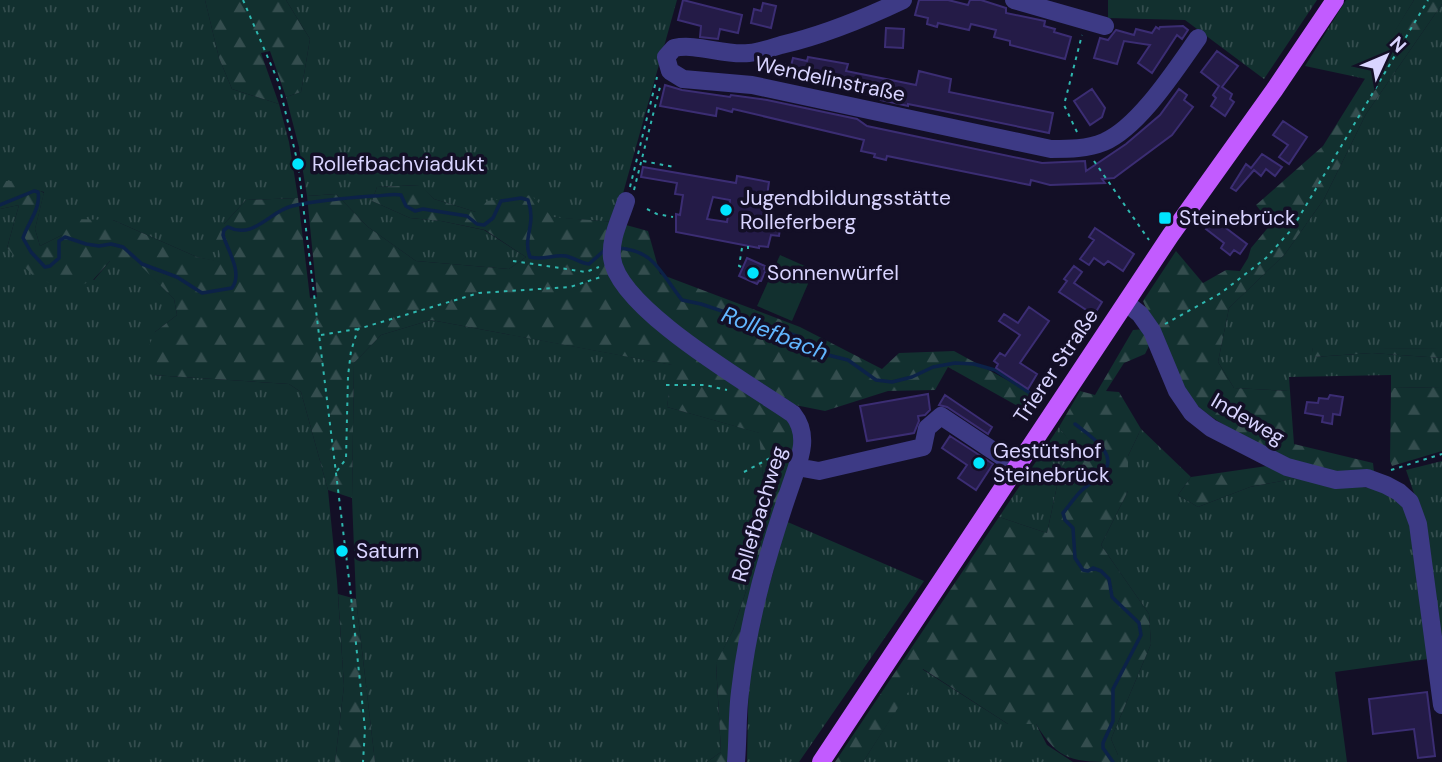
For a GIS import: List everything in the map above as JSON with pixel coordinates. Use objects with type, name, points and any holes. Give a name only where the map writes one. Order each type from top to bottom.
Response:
[{"type":"main road","name":"Trierer Straße","points":[[821,762],[1161,250],[1335,0]]},
{"type":"street","name":"Wendelinstraße","points":[[903,0],[817,36],[750,53],[684,46],[674,48],[666,57],[668,69],[683,79],[752,85],[1051,149],[1085,148],[1107,141],[1142,113],[1198,38]]},
{"type":"street","points":[[1014,0],[1105,26]]},
{"type":"street","points":[[614,264],[612,239],[626,201]]},
{"type":"street","name":"Rollefbachweg","points":[[614,264],[630,291],[666,328],[793,414],[802,425],[804,440],[797,467],[775,530],[753,613],[740,693],[736,762]]},
{"type":"street","name":"Indeweg","points":[[1126,303],[1140,314],[1152,331],[1177,391],[1192,413],[1211,428],[1287,467],[1336,480],[1367,478],[1399,492],[1409,502],[1418,524],[1442,705]]},
{"type":"street","points":[[797,467],[818,471],[923,447],[927,428],[941,416],[1016,466]]},
{"type":"path","points":[[243,0],[269,56],[285,106],[298,164],[365,729],[363,762]]},
{"type":"path","points":[[1152,331],[1221,293],[1266,258],[1292,229],[1427,0]]},
{"type":"path","points":[[1086,20],[1064,105],[1085,148],[1148,239],[1161,250]]},
{"type":"path","points":[[626,201],[632,198],[663,76],[668,69]]},
{"type":"path","points":[[626,201],[657,75],[668,69]]},
{"type":"path","points":[[642,160],[674,167]]},
{"type":"path","points":[[647,209],[673,217]]},
{"type":"path","points":[[742,248],[739,266],[742,267]]},
{"type":"path","points":[[513,261],[586,272],[614,264]]},
{"type":"path","points":[[320,335],[358,329],[479,293],[570,287],[607,275],[614,264]]},
{"type":"path","points":[[336,472],[346,458],[348,376],[351,351],[358,329]]},
{"type":"path","points":[[666,385],[705,385],[732,391]]},
{"type":"path","points":[[744,472],[804,440]]},
{"type":"path","points":[[1391,470],[1442,454]]},
{"type":"green space","points":[[0,0],[205,0],[219,58],[232,89],[279,104],[289,142],[298,198],[246,200],[224,224],[223,263],[197,257],[113,220],[62,235],[40,246],[35,229],[44,192],[0,181]]},
{"type":"green space","points":[[205,0],[286,0],[310,39],[301,92],[286,97],[270,51],[261,53],[279,104],[232,89],[219,58]]},
{"type":"green space","points":[[286,0],[677,0],[615,222],[476,212],[434,199],[419,185],[377,187],[372,201],[410,218],[484,230],[526,257],[509,269],[416,261],[368,227],[336,194],[307,196],[299,147],[286,97],[301,92],[310,39]]},
{"type":"green space","points":[[1108,0],[1317,0],[1264,79],[1185,20],[1108,18]]},
{"type":"green space","points":[[1346,0],[1414,0],[1366,79],[1305,66]]},
{"type":"green space","points":[[1414,0],[1442,0],[1442,4],[1366,114],[1324,199],[1285,254],[1229,308],[1218,362],[1234,388],[1290,391],[1294,444],[1373,463],[1374,472],[1351,477],[1325,476],[1265,449],[1198,406],[1173,369],[1143,301],[1176,251],[1203,283],[1226,270],[1240,271],[1251,248],[1271,224],[1256,205],[1323,146]]},
{"type":"green space","points":[[1442,4],[1442,349],[1312,348],[1314,357],[1372,353],[1442,358],[1442,387],[1391,388],[1391,375],[1289,377],[1290,391],[1234,388],[1218,362],[1229,308],[1285,254],[1324,199],[1366,114]]},
{"type":"green space","points":[[0,181],[22,181],[44,193],[35,229],[40,246],[62,235],[72,219],[113,220],[197,257],[222,262],[216,240],[224,224],[246,200],[298,198],[310,298],[317,297],[307,196],[336,194],[368,227],[416,261],[509,269],[526,257],[485,230],[410,218],[372,201],[377,187],[420,185],[434,199],[476,212],[487,201],[531,195],[552,217],[615,222],[648,231],[660,274],[800,327],[882,369],[899,353],[954,351],[1042,399],[1032,414],[948,367],[935,390],[888,391],[825,411],[790,404],[795,450],[732,762],[707,762],[721,752],[716,663],[733,630],[749,582],[763,479],[759,433],[667,407],[672,365],[431,320],[381,335],[354,363],[352,498],[328,490],[301,392],[289,384],[152,375],[143,360],[155,332],[177,315],[174,299],[136,261],[110,261],[93,280],[73,289],[36,279],[7,248],[19,205],[0,209]]},
{"type":"green space","points":[[19,205],[7,248],[94,280],[110,261],[137,261],[174,299],[177,315],[155,332],[152,375],[289,384],[301,392],[328,490],[337,581],[344,686],[335,762],[0,762],[0,209]]},
{"type":"green space","points":[[780,255],[814,270],[792,321],[757,306]]},
{"type":"green space","points":[[431,320],[673,365],[667,407],[760,433],[763,479],[749,582],[733,630],[716,664],[721,752],[707,762],[375,762],[356,599],[352,498],[354,363],[381,335]]},
{"type":"green space","points":[[1146,329],[1152,340],[1145,354],[1124,363],[1106,391],[1119,392],[1141,429],[1128,456],[1128,491],[1101,545],[1149,614],[1151,644],[1111,739],[1118,762],[1079,760],[1060,753],[1044,737],[1036,724],[1008,724],[923,669],[863,762],[835,762],[999,517],[1047,533],[1061,467],[1077,452],[1059,427],[1080,391],[1095,395],[1133,330]]},
{"type":"green space","points":[[1312,347],[1442,349],[1442,358],[1372,353],[1313,357]]},
{"type":"green space","points":[[1442,387],[1442,451],[1392,466],[1391,388]]},
{"type":"green space","points":[[1059,427],[1078,452],[1061,467],[1047,533],[999,517]]},
{"type":"green space","points":[[1141,429],[1191,477],[1178,495],[1198,507],[1250,487],[1297,478],[1377,489],[1403,504],[1415,531],[1428,659],[1335,672],[1347,762],[1118,762],[1111,739],[1151,644],[1149,614],[1101,545],[1128,491],[1128,456]]},
{"type":"green space","points":[[1442,461],[1442,682],[1417,502],[1406,470]]},
{"type":"green space","points":[[1267,466],[1297,478],[1250,487],[1198,507],[1178,495],[1191,477]]},
{"type":"green space","points":[[783,520],[924,581],[799,762],[747,762],[749,666],[756,627],[773,573]]},
{"type":"green space","points":[[338,594],[356,599],[375,762],[335,762],[344,686]]},
{"type":"green space","points":[[922,669],[1008,724],[1036,724],[1047,745],[1073,762],[863,762]]},
{"type":"building","points":[[683,0],[742,15],[738,33],[720,29],[718,39],[700,37],[701,26],[678,20]]},
{"type":"building","points":[[919,0],[948,0],[968,5],[970,0],[981,0],[1006,8],[1006,13],[1045,21],[1044,26],[1071,37],[1065,59],[1010,45],[1010,41],[994,37],[996,30],[971,24],[969,30],[938,23],[937,27],[927,24],[928,18],[915,15]]},
{"type":"building","points":[[763,3],[776,6],[771,28],[751,23],[754,9],[761,11]]},
{"type":"building","points":[[1183,26],[1188,30],[1182,39],[1177,35],[1152,73],[1138,63],[1150,45],[1124,41],[1117,64],[1094,58],[1100,38],[1108,40],[1116,30],[1134,35],[1136,29],[1152,33],[1156,27],[1159,29]]},
{"type":"building","points":[[886,28],[904,29],[903,48],[885,47]]},
{"type":"building","points":[[1217,51],[1238,66],[1222,87],[1232,94],[1230,99],[1234,102],[1225,116],[1211,106],[1216,98],[1213,95],[1219,86],[1201,72]]},
{"type":"building","points":[[808,57],[848,64],[846,71],[916,85],[919,71],[951,79],[949,92],[1053,113],[1049,133],[908,106],[773,72],[775,62],[791,66],[793,58],[807,61]]},
{"type":"building","points":[[665,85],[682,90],[767,100],[857,119],[867,126],[1042,163],[1085,161],[1086,171],[1126,144],[1160,115],[1179,89],[1187,95],[1184,100],[1193,107],[1172,135],[1114,178],[1102,179],[1105,183],[1050,185],[1031,180],[1030,185],[887,156],[886,160],[874,157],[875,154],[861,151],[864,140],[733,109],[732,112],[717,108],[716,116],[660,106]]},
{"type":"building","points":[[1092,89],[1105,108],[1102,117],[1090,125],[1074,101]]},
{"type":"building","points":[[1283,121],[1307,137],[1289,164],[1279,157],[1288,145],[1273,135]]},
{"type":"building","points":[[1262,154],[1282,167],[1275,176],[1266,169],[1261,176],[1254,170],[1236,191],[1231,188],[1246,164],[1251,168]]},
{"type":"building","points":[[643,167],[736,183],[737,176],[769,182],[764,217],[781,220],[779,236],[771,235],[768,247],[759,248],[676,232],[676,214],[680,215],[683,195],[675,194],[677,183],[641,177]],"holes":[[[713,197],[730,200],[727,222],[707,219]]]},
{"type":"building","points":[[1214,219],[1247,244],[1240,254],[1234,250],[1230,255],[1221,248],[1224,243],[1206,229]]},
{"type":"building","points":[[1095,228],[1134,254],[1123,271],[1108,261],[1104,265],[1094,258],[1089,265],[1080,259],[1094,240],[1089,237]]},
{"type":"building","name":"Sonnenwürfel","points":[[747,258],[765,266],[766,270],[757,284],[739,276]]},
{"type":"building","points":[[1074,266],[1082,272],[1074,283],[1102,302],[1094,315],[1059,292],[1067,281],[1064,279]]},
{"type":"building","points":[[1029,307],[1049,321],[1020,363],[1037,374],[1028,389],[996,368],[998,364],[994,361],[1000,353],[1005,356],[1020,335],[999,321],[1004,314],[1018,323]]},
{"type":"building","points":[[928,394],[930,410],[925,415],[918,416],[919,421],[914,433],[867,441],[860,406]]},
{"type":"building","points":[[945,395],[992,427],[988,434],[947,407],[939,405]]},
{"type":"building","points":[[1330,395],[1343,397],[1340,415],[1333,414],[1332,424],[1322,422],[1323,416],[1305,413],[1307,402],[1318,403],[1319,398],[1328,399]]},
{"type":"building","name":"Gestütshof Steinebrück","points":[[950,436],[993,464],[976,490],[958,478],[967,465],[942,448]]},
{"type":"building","points":[[1427,692],[1435,756],[1418,758],[1414,729],[1373,734],[1369,699]]},
{"type":"waterway","name":"Rollefbach","points":[[0,205],[34,191],[38,192],[36,210],[23,238],[45,267],[59,258],[59,241],[65,237],[99,246],[111,244],[123,247],[142,264],[177,277],[202,293],[232,288],[235,282],[235,269],[223,235],[224,230],[228,227],[246,230],[284,209],[312,202],[401,195],[406,206],[415,211],[423,209],[467,216],[477,224],[484,225],[493,218],[501,201],[521,198],[528,200],[530,209],[530,257],[566,256],[589,264],[607,248]]},
{"type":"waterway","name":"Rollefbach","points":[[618,248],[641,253],[649,258],[682,300],[800,337],[820,353],[848,360],[876,380],[892,382],[912,377],[933,367],[955,363],[974,364],[995,370],[1039,399]]},
{"type":"waterway","points":[[1075,424],[1101,446],[1108,460],[1102,474],[1081,491],[1063,513],[1065,520],[1073,528],[1075,558],[1083,570],[1093,568],[1109,579],[1112,597],[1139,623],[1141,635],[1113,689],[1113,721],[1103,743],[1103,748],[1113,762]]},
{"type":"place","name":"Rollefbachviadukt","points":[[298,164]]},
{"type":"place","name":"Jugendbildungsstätte Rolleferberg","points":[[726,210]]},
{"type":"place","name":"Steinebrück","points":[[1165,218]]},
{"type":"place","name":"Sonnenwürfel","points":[[753,273]]},
{"type":"place","name":"Gestütshof Steinebrück","points":[[979,463]]},
{"type":"place","name":"Saturn","points":[[342,551]]}]
